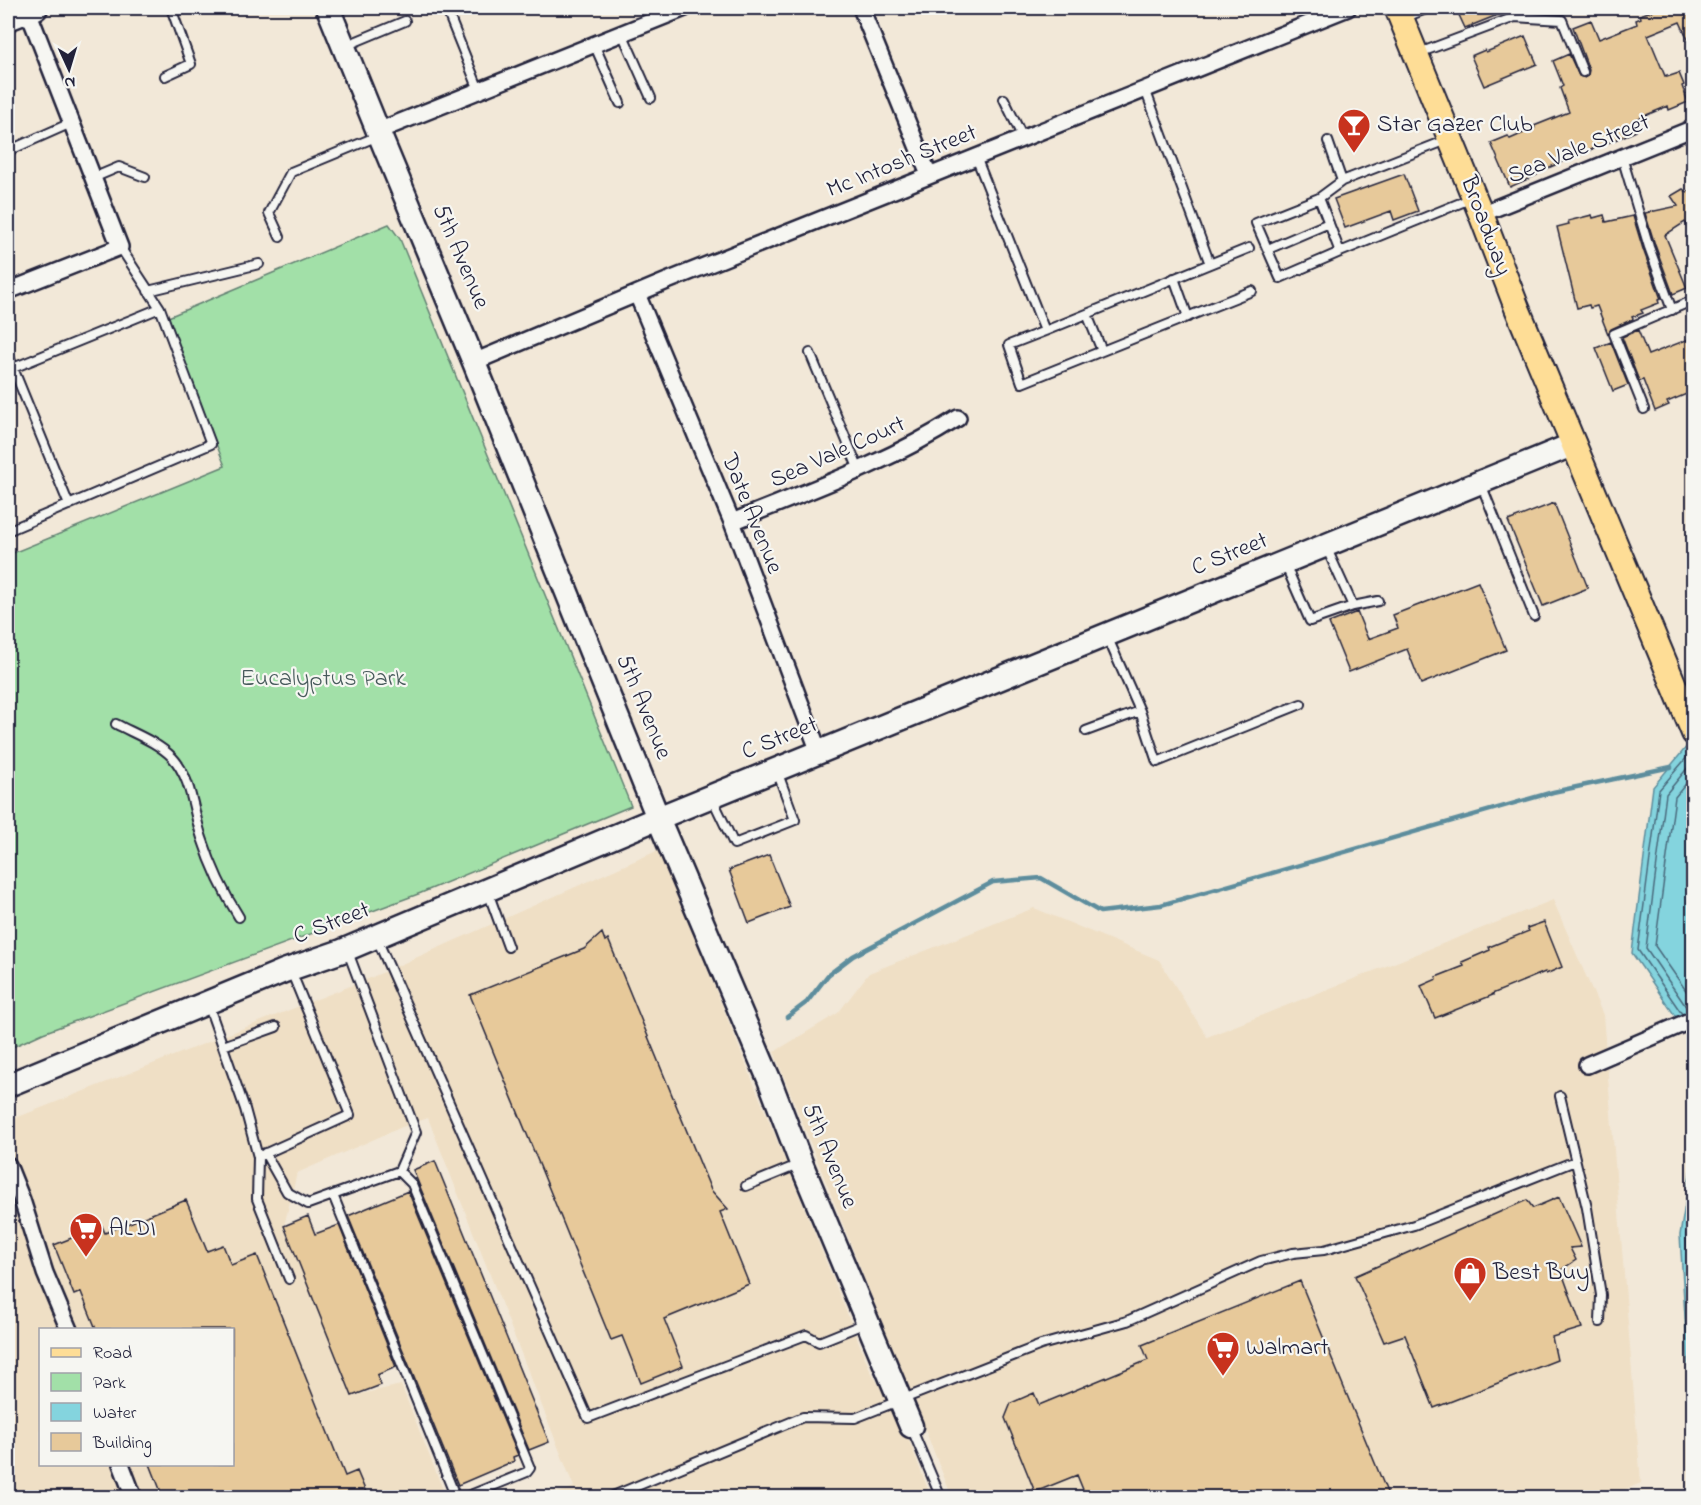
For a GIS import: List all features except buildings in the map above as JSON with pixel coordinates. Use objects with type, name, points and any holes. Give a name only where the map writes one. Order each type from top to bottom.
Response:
[{"type":"main road","name":"5th Avenue","points":[[329,8],[658,818],[730,992],[769,1079],[801,1163],[911,1426]]},
{"type":"main road","name":"Broadway","points":[[1399,13],[1517,308],[1694,732]]},
{"type":"main road","name":"C Street","points":[[8,1085],[291,969],[347,949],[711,796],[1574,444]]},
{"type":"street","points":[[379,133],[686,8]]},
{"type":"street","points":[[861,8],[929,175]]},
{"type":"street","name":"Mc Intosh Street","points":[[474,362],[1145,89],[1327,11],[1348,8]]},
{"type":"street","points":[[8,291],[120,247],[24,12]]},
{"type":"street","name":"Sea Vale Street","points":[[1478,206],[1622,157],[1694,128]]},
{"type":"street","name":"Date Avenue","points":[[637,294],[732,522],[819,752]]},
{"type":"street","name":"Sea Vale Court","points":[[732,522],[859,470],[927,438],[958,418]]},
{"type":"street","points":[[1587,1065],[1694,1019]]},
{"type":"street","points":[[8,1165],[22,1200],[45,1273],[69,1328]]},
{"type":"street","points":[[122,1466],[134,1497]]},
{"type":"lane","points":[[165,76],[190,64],[171,8]]},
{"type":"lane","points":[[1399,13],[1429,8]]},
{"type":"lane","points":[[1416,54],[1515,17],[1562,20],[1583,72]]},
{"type":"lane","points":[[450,18],[480,90]]},
{"type":"lane","points":[[344,46],[405,21]]},
{"type":"lane","points":[[622,33],[651,98]]},
{"type":"lane","points":[[594,44],[620,103]]},
{"type":"lane","points":[[1145,89],[1210,264]]},
{"type":"lane","points":[[1004,99],[1023,138]]},
{"type":"lane","points":[[8,151],[71,123]]},
{"type":"lane","points":[[280,237],[269,213],[291,172],[379,133]]},
{"type":"lane","points":[[1450,139],[1342,181],[1319,198],[1256,223],[1280,278],[1340,252],[1478,206]]},
{"type":"lane","points":[[1328,141],[1342,181]]},
{"type":"lane","points":[[976,157],[1045,331]]},
{"type":"lane","points":[[1622,157],[1648,248],[1672,310]]},
{"type":"lane","points":[[93,178],[119,167],[145,177]]},
{"type":"lane","points":[[1319,198],[1340,252]]},
{"type":"lane","points":[[1268,249],[1329,223]]},
{"type":"lane","points":[[12,529],[212,444],[160,309],[120,247]]},
{"type":"lane","points":[[1249,248],[1009,345],[1022,383],[1252,291]]},
{"type":"lane","points":[[148,291],[259,264]]},
{"type":"lane","points":[[1174,278],[1188,317]]},
{"type":"lane","points":[[1644,410],[1614,334],[1694,300]]},
{"type":"lane","points":[[14,368],[160,309]]},
{"type":"lane","points":[[1087,314],[1102,351]]},
{"type":"lane","points":[[8,353],[69,505]]},
{"type":"lane","points":[[810,353],[859,470]]},
{"type":"lane","points":[[1480,482],[1534,616]]},
{"type":"lane","points":[[1326,545],[1353,606]]},
{"type":"lane","points":[[1284,562],[1310,621],[1353,606],[1378,601]]},
{"type":"lane","points":[[1106,635],[1140,711],[1157,762],[1301,705]]},
{"type":"lane","points":[[1086,731],[1140,711]]},
{"type":"lane","points":[[116,724],[151,742],[172,757],[184,775],[201,837],[213,869],[239,917]]},
{"type":"lane","points":[[711,796],[734,843],[795,819],[776,770]]},
{"type":"lane","points":[[487,890],[508,947]]},
{"type":"lane","points":[[376,936],[588,1418],[806,1335],[819,1342],[868,1322]]},
{"type":"lane","points":[[207,1003],[261,1155],[287,1192],[308,1204],[399,1171],[416,1132],[347,949]]},
{"type":"lane","points":[[261,1155],[350,1115],[291,969]]},
{"type":"lane","points":[[223,1046],[276,1027]]},
{"type":"lane","points":[[1560,1096],[1587,1208],[1601,1296],[1600,1322]]},
{"type":"lane","points":[[261,1155],[257,1199],[289,1279]]},
{"type":"lane","points":[[608,1497],[803,1417],[855,1418],[1041,1345],[1127,1321],[1261,1260],[1293,1253],[1324,1250],[1414,1225],[1575,1161]]},
{"type":"lane","points":[[746,1186],[801,1163]]},
{"type":"lane","points":[[399,1171],[412,1184],[530,1468],[527,1472],[463,1497]]},
{"type":"lane","points":[[333,1195],[456,1497]]},
{"type":"lane","points":[[911,1426],[941,1497]]},
{"type":"shaded area","points":[[659,850],[870,1370],[905,1430],[931,1497],[549,1497],[574,1487],[428,1118],[297,1173],[284,1226],[352,1396],[401,1385],[446,1497],[8,1498],[8,1121],[368,979]]},
{"type":"shaded area","points":[[1553,900],[1603,1015],[1641,1483],[1605,1498],[952,1497],[774,1052],[838,1013],[869,973],[1034,908],[1159,960],[1207,1037]]},
{"type":"green space","name":"Eucalyptus Park","points":[[389,224],[400,239],[631,806],[421,893],[43,1033],[8,1049],[8,555],[225,466],[166,318]]},
{"type":"water","points":[[1693,739],[1693,1042],[1632,953],[1653,787]]},
{"type":"water","points":[[1693,1156],[1693,1415],[1691,1414],[1680,1235]]},
{"type":"waterway","points":[[787,1017],[807,1002],[828,975],[853,956],[993,882],[1041,878],[1100,912],[1161,905],[1553,792],[1671,767]]},
{"type":"place","name":"Star Gazer Club","points":[[1354,154]]},
{"type":"place","name":"ALDI","points":[[86,1258]]},
{"type":"place","name":"Best Buy","points":[[1470,1302]]},
{"type":"place","name":"Walmart","points":[[1223,1377]]}]
